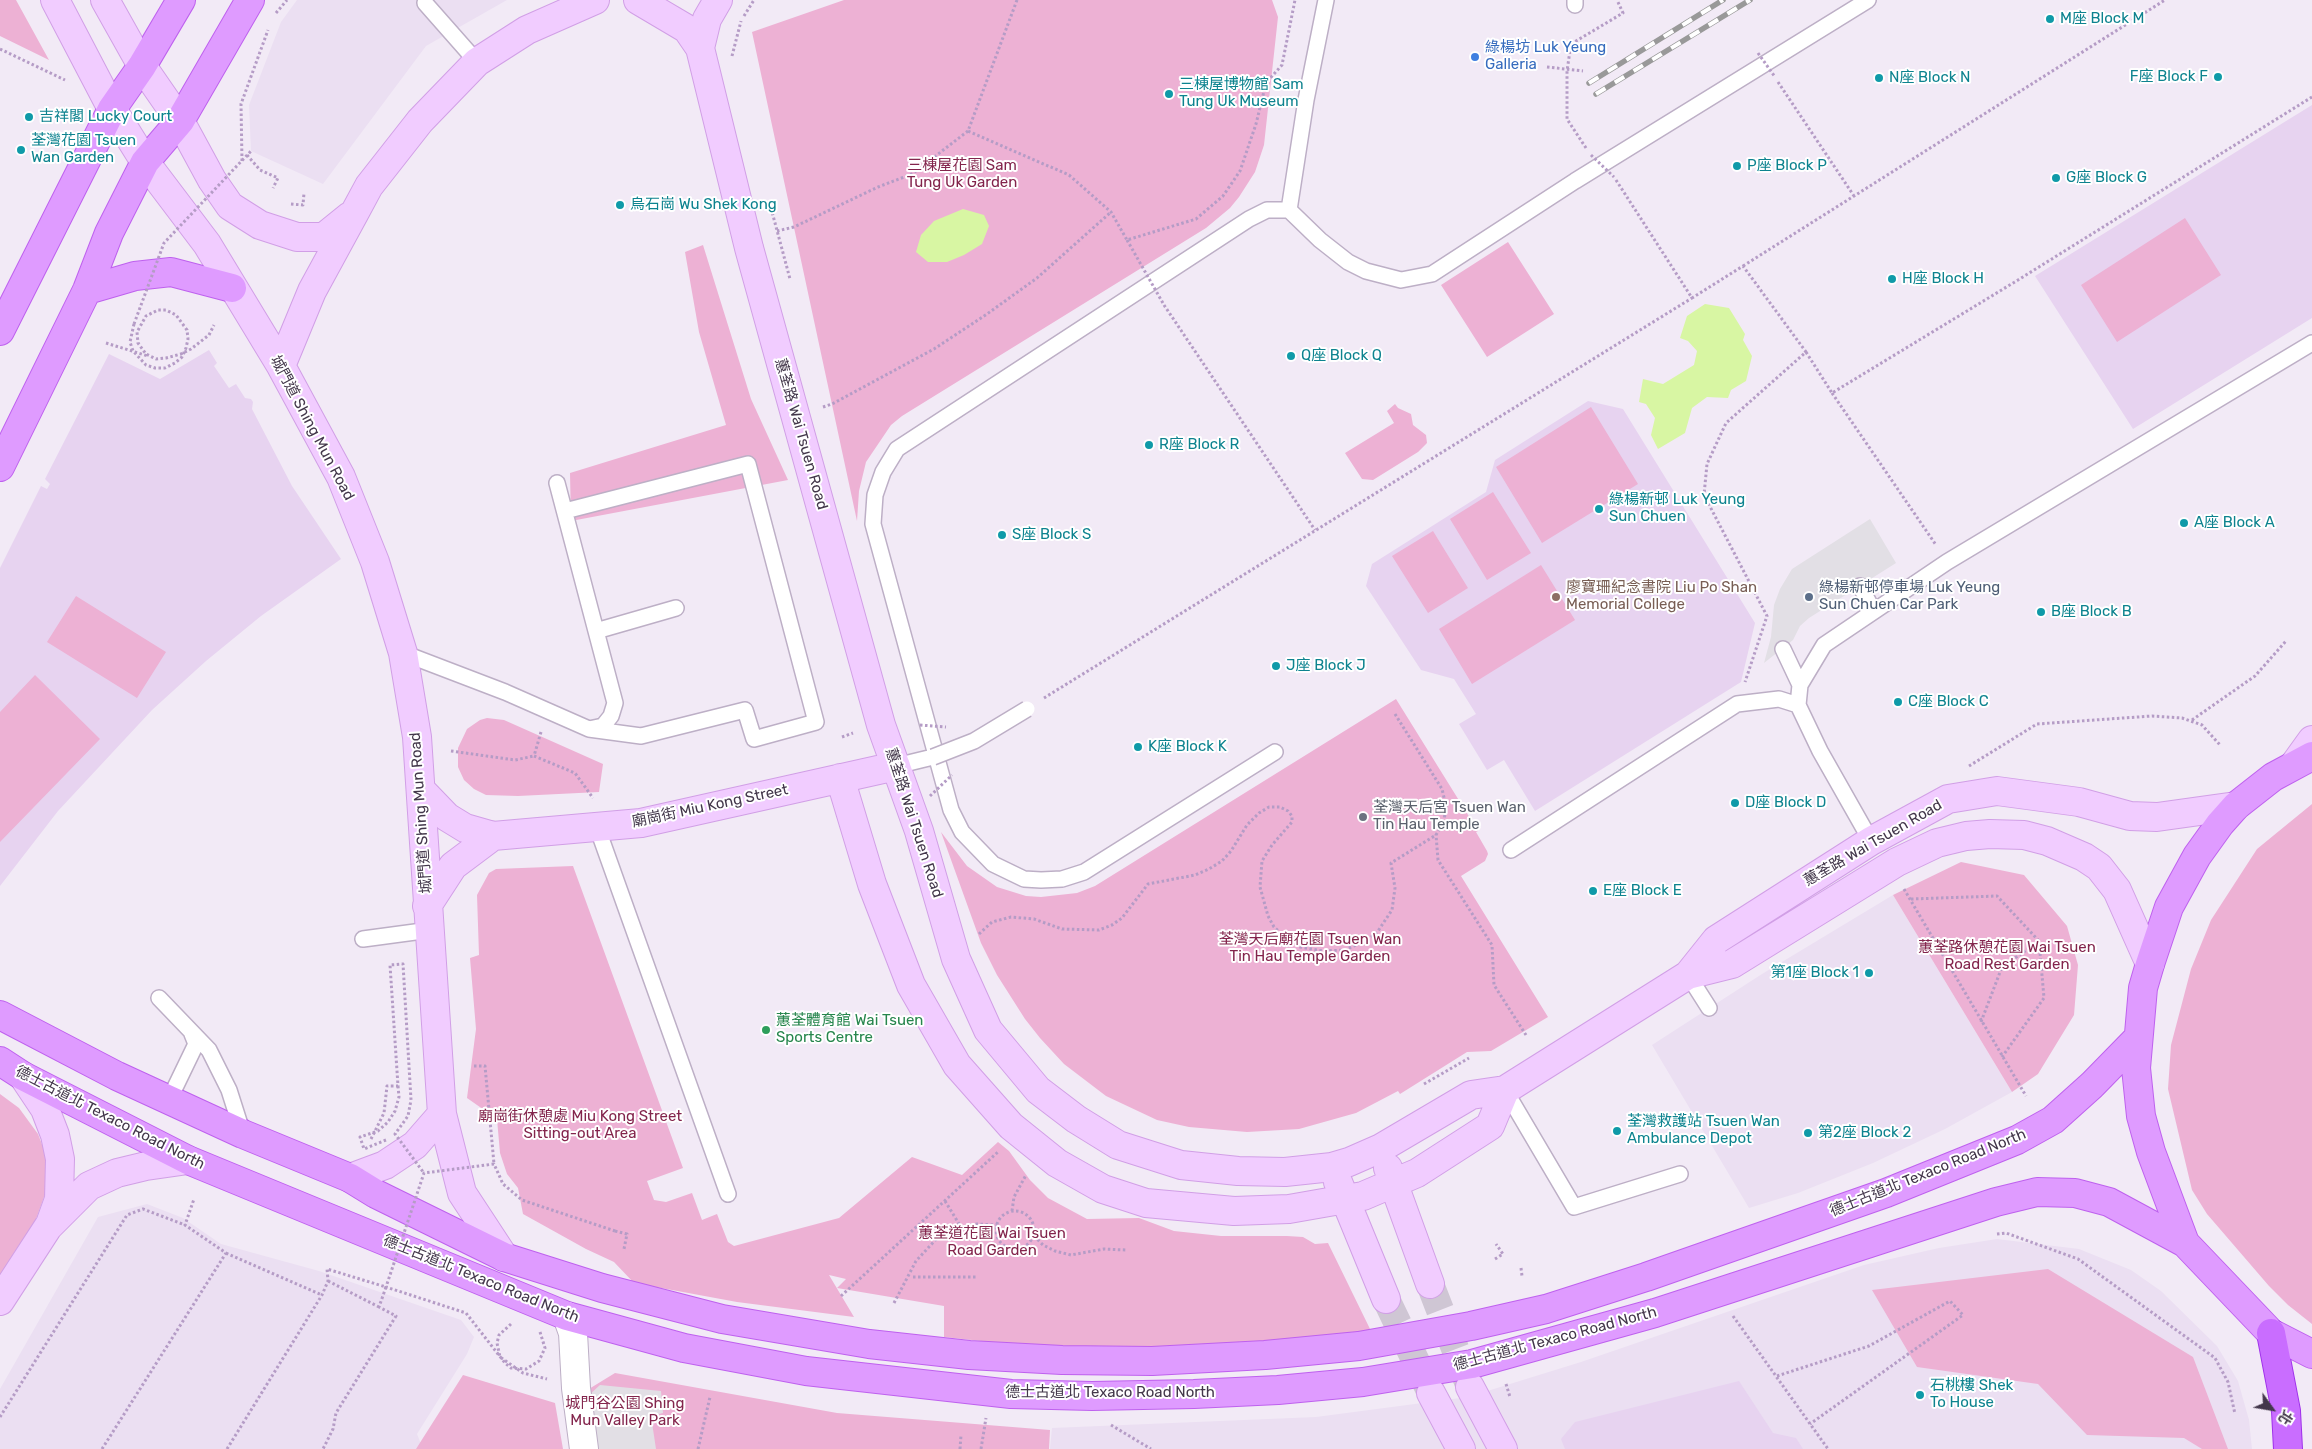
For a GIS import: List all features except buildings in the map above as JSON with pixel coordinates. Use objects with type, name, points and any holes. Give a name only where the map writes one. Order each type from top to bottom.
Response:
[{"type":"highway","points":[[2272,1333],[2286,1411],[2288,1449]]},
{"type":"main road","name":"城門道 Shing Mun Road","points":[[55,0],[112,109],[145,162],[207,244],[281,366],[340,477],[375,562],[403,654],[417,737],[442,1114],[462,1193],[504,1257]]},
{"type":"main road","points":[[105,0],[142,66],[180,121],[212,180],[230,206],[260,225],[296,237],[324,237],[355,212]]},
{"type":"main road","points":[[0,331],[112,109],[142,66],[181,0]]},
{"type":"main road","points":[[0,467],[87,290],[108,233],[145,162],[180,121],[250,0]]},
{"type":"main road","points":[[281,366],[312,291],[369,186],[420,121],[477,62],[527,30],[595,0]]},
{"type":"main road","name":"蕙荃路 Wai Tsuen Road","points":[[638,0],[687,29],[700,48],[749,248],[881,725],[919,831],[956,959],[988,1030],[1038,1090],[1076,1119],[1118,1145],[1171,1162],[1238,1171],[1285,1172],[1332,1167],[1349,1162],[1381,1148],[1471,1095],[1505,1090],[1688,975],[1732,964],[1905,858],[1937,844],[1966,836],[1990,834],[2024,835],[2047,841],[2084,857],[2099,867],[2117,890],[2150,964]]},
{"type":"main road","name":"蕙荃路 Wai Tsuen Road","points":[[700,48],[707,19],[718,0]]},
{"type":"main road","points":[[87,290],[135,276],[171,272],[232,288]]},
{"type":"main road","points":[[2312,740],[2303,760],[2273,777],[2236,806],[2220,824],[2197,856],[2169,907],[2143,988],[2137,1039],[2136,1068],[2141,1116],[2151,1152],[2185,1243],[2272,1333],[2312,1354]]},
{"type":"main road","name":"廟崗街 Miu Kong Street","points":[[421,790],[447,816],[465,828],[493,836],[641,823],[896,766]]},
{"type":"main road","points":[[840,778],[872,884],[911,984],[957,1065],[1010,1126],[1057,1164],[1103,1189],[1146,1203],[1243,1211],[1289,1209],[1364,1196],[1394,1185],[1434,1164],[1490,1126],[1505,1090]]},
{"type":"main road","name":"蕙荃路 Wai Tsuen Road","points":[[1688,975],[1716,940],[1871,841],[1948,799],[1997,791],[2079,802],[2130,816],[2169,816],[2236,806]]},
{"type":"main road","points":[[429,918],[453,866],[493,836]]},
{"type":"main road","name":"德士古道北 Texaco Road North","points":[[0,1015],[117,1076],[243,1134],[354,1166],[376,1194],[504,1257],[602,1288],[722,1319],[869,1344],[1053,1360],[1152,1361],[1266,1355],[1359,1346],[1471,1326],[1546,1308],[1646,1277],[1886,1193],[2017,1140],[2053,1120],[2092,1085],[2137,1039]]},
{"type":"main road","name":"德士古道北 Texaco Road North","points":[[0,1061],[23,1076],[188,1160],[567,1316],[684,1348],[806,1371],[1011,1394],[1092,1396],[1278,1390],[1363,1382],[1472,1364],[1655,1313],[1996,1202],[2037,1192],[2075,1193],[2109,1202],[2185,1243]]},
{"type":"main road","points":[[23,1076],[45,1109],[56,1135],[60,1159],[59,1199],[48,1228]]},
{"type":"main road","points":[[354,1166],[385,1166],[415,1145],[442,1114]]},
{"type":"main road","points":[[1381,1148],[1430,1284]]},
{"type":"main road","points":[[0,1301],[48,1228],[89,1186],[117,1173],[146,1166],[188,1160]]},
{"type":"main road","points":[[1332,1167],[1386,1299]]},
{"type":"main road","points":[[1470,1387],[1502,1449]]},
{"type":"main road","points":[[1431,1393],[1461,1449]]},
{"type":"street","points":[[567,1316],[573,1333],[576,1388],[584,1449]]},
{"type":"lane","points":[[1289,210],[1306,100],[1326,0]]},
{"type":"lane","points":[[1275,752],[1084,872],[1062,879],[1042,880],[1024,878],[993,864],[962,832],[951,810],[873,524],[875,495],[883,472],[897,449],[1249,219],[1267,210],[1289,210],[1320,240],[1348,262],[1366,271],[1401,280],[1432,274],[1575,181],[1868,0]]},
{"type":"lane","points":[[425,3],[477,62]]},
{"type":"lane","points":[[1871,841],[1820,751],[1798,706],[1800,685],[1824,645],[1873,610],[1947,562],[2312,343]]},
{"type":"lane","points":[[403,654],[505,692],[589,729],[641,736],[745,710],[754,739],[816,722],[748,464],[565,511]]},
{"type":"lane","points":[[557,483],[615,703],[611,716],[603,726],[589,729]]},
{"type":"lane","points":[[1860,586],[1873,610]]},
{"type":"lane","points":[[596,631],[676,608]]},
{"type":"lane","points":[[1783,648],[1800,685]]},
{"type":"lane","points":[[1511,850],[1737,704],[1779,699],[1798,706]]},
{"type":"lane","points":[[896,766],[934,758],[974,741],[1027,709]]},
{"type":"lane","points":[[597,827],[728,1194]]},
{"type":"lane","points":[[363,939],[429,918]]},
{"type":"lane","points":[[1688,975],[1709,1008]]},
{"type":"lane","points":[[159,998],[209,1050],[229,1090],[243,1134]]},
{"type":"lane","points":[[169,1100],[193,1053],[196,1044],[192,1034]]},
{"type":"lane","points":[[1505,1090],[1574,1207],[1680,1174]]},
{"type":"path","points":[[272,19],[287,0]]},
{"type":"path","points":[[732,57],[741,21],[754,0]]},
{"type":"path","points":[[777,232],[912,174],[968,131],[1018,0]]},
{"type":"path","points":[[1127,240],[1196,219],[1223,196],[1240,171],[1256,124],[1266,84],[1282,64],[1295,0]]},
{"type":"path","points":[[1617,0],[1623,13],[1572,44],[1567,71],[1567,119],[1591,155],[1614,178],[1692,298]]},
{"type":"path","points":[[2153,0],[2156,5]]},
{"type":"path","points":[[1027,709],[1692,298],[2165,0]]},
{"type":"path","points":[[242,161],[241,104],[268,29]]},
{"type":"path","points":[[0,49],[67,81]]},
{"type":"path","points":[[1758,53],[1854,196]]},
{"type":"path","points":[[1547,67],[1567,71],[1583,71]]},
{"type":"path","points":[[1832,393],[2312,97]]},
{"type":"path","points":[[968,131],[1069,176],[1111,212],[1164,304],[1315,530]]},
{"type":"path","points":[[151,357],[141,350],[137,338],[139,327],[146,316],[152,312],[166,310],[176,315],[187,330],[188,339],[182,357],[175,364],[166,368],[146,365],[133,351],[130,342],[130,332],[164,243],[251,151]]},
{"type":"path","points":[[246,156],[260,170],[278,178],[273,188]]},
{"type":"path","points":[[303,204],[304,193]]},
{"type":"path","points":[[770,204],[792,287]]},
{"type":"path","points":[[823,407],[832,404],[934,349],[987,314],[1037,278],[1111,212]]},
{"type":"path","points":[[1743,266],[1806,352],[1947,562]]},
{"type":"path","points":[[106,342],[116,347],[161,359],[181,354],[201,343],[209,335],[214,325]]},
{"type":"path","points":[[1737,704],[1767,616],[1704,495],[1707,464],[1726,423],[1806,352]]},
{"type":"path","points":[[821,398],[826,417]]},
{"type":"path","points":[[2192,720],[2255,676],[2286,641]]},
{"type":"path","points":[[977,936],[992,922],[1012,916],[1034,919],[1062,929],[1099,930],[1112,925],[1122,918],[1148,884],[1195,875],[1222,862],[1247,825],[1259,813],[1269,807],[1280,807],[1292,816],[1292,822],[1272,845],[1262,862],[1260,887],[1268,916],[1286,938],[1300,947],[1323,951],[1345,950],[1369,939],[1381,927],[1392,910],[1396,888],[1392,863],[1436,835],[1444,821],[1446,806],[1442,789],[1394,714]]},
{"type":"path","points":[[1965,768],[2037,724],[2152,716],[2192,720],[2202,725],[2220,745]]},
{"type":"path","points":[[914,720],[920,724],[950,726]]},
{"type":"path","points":[[534,756],[541,731]]},
{"type":"path","points":[[451,750],[515,760],[534,756],[575,773],[593,798]]},
{"type":"path","points":[[1436,835],[1438,860],[1442,868],[1492,945],[1494,985],[1526,1035]]},
{"type":"path","points":[[1900,884],[1911,899],[2026,1096]]},
{"type":"path","points":[[1911,899],[1997,896],[2039,941],[2044,998],[2002,1057]]},
{"type":"path","points":[[1982,1022],[2002,967],[2039,941]]},
{"type":"path","points":[[386,1140],[364,1149],[360,1137],[378,1131],[388,1122],[395,1111],[399,1097],[390,965],[403,964],[411,1100],[408,1116],[395,1134],[424,1173]]},
{"type":"path","points":[[1424,1084],[1469,1058]]},
{"type":"path","points":[[474,1066],[486,1066],[494,1164],[503,1184],[522,1200],[627,1234],[624,1249]]},
{"type":"path","points":[[354,1166],[384,1113],[387,1086],[398,1086]]},
{"type":"path","points":[[841,1296],[996,1153]]},
{"type":"path","points":[[424,1173],[494,1164]]},
{"type":"path","points":[[1012,1211],[1014,1197],[1022,1180],[1032,1170]]},
{"type":"path","points":[[379,1308],[424,1173]]},
{"type":"path","points":[[185,1225],[194,1199]]},
{"type":"path","points":[[945,1201],[961,1227]]},
{"type":"path","points":[[0,1417],[127,1215],[142,1209],[185,1225],[226,1253],[322,1295]]},
{"type":"path","points":[[1012,1211],[1028,1215],[1034,1225],[1034,1236],[1026,1246],[1013,1249],[1001,1244],[996,1232],[996,1225],[1002,1216],[1012,1211]]},
{"type":"path","points":[[894,1303],[916,1261],[940,1235],[961,1227],[977,1224],[996,1225]]},
{"type":"path","points":[[1988,1234],[2006,1233],[2078,1259],[2215,1358],[2228,1382],[2235,1414]]},
{"type":"path","points":[[1034,1236],[1043,1245],[1055,1251],[1072,1255],[1104,1249],[1126,1250]]},
{"type":"path","points":[[1495,1259],[1503,1254],[1496,1244]]},
{"type":"path","points":[[102,1449],[226,1253]]},
{"type":"path","points":[[1521,1268],[1522,1276]]},
{"type":"path","points":[[227,1449],[322,1295],[328,1281],[327,1269],[466,1313],[505,1363],[517,1369],[533,1366],[543,1355],[544,1339],[534,1326]]},
{"type":"path","points":[[913,1278],[978,1278]]},
{"type":"path","points":[[322,1449],[333,1429],[336,1413],[396,1316],[328,1281]]},
{"type":"path","points":[[1776,1376],[1869,1346],[1950,1302],[1963,1315],[1810,1424]]},
{"type":"path","points":[[519,1322],[505,1328],[499,1335],[497,1343],[500,1357],[523,1373],[548,1380]]},
{"type":"path","points":[[1504,1378],[1512,1406]]},
{"type":"path","points":[[698,1449],[710,1397]]},
{"type":"path","points":[[1793,1399],[1828,1449]]},
{"type":"path","points":[[981,1449],[987,1413]]},
{"type":"path","points":[[1108,1424],[1151,1449]]},
{"type":"path","points":[[960,1449],[961,1435]]},
{"type":"shaded area","points":[[297,0],[507,0],[426,46],[323,184],[251,151],[249,105],[281,22]]},
{"type":"shaded area","points":[[2312,105],[2312,318],[2133,429],[2035,276]]},
{"type":"shaded area","points":[[963,209],[984,215],[989,226],[982,244],[964,255],[947,262],[928,262],[916,252],[921,235],[934,221]]},
{"type":"shaded area","points":[[1705,304],[1729,308],[1745,334],[1743,340],[1752,356],[1746,381],[1731,390],[1728,398],[1707,397],[1692,408],[1685,433],[1658,449],[1651,435],[1655,418],[1646,404],[1639,402],[1643,379],[1663,384],[1694,365],[1697,351],[1688,341],[1680,338],[1687,316]]},
{"type":"shaded area","points":[[209,350],[217,363],[214,366],[229,388],[236,384],[245,398],[251,399],[253,402],[252,409],[292,486],[341,559],[261,616],[206,661],[152,710],[58,811],[0,886],[0,568],[41,486],[47,489],[50,484],[45,479],[109,354],[160,379]]},
{"type":"shaded area","name":"廖寶珊紀念書院 Liu Po Shan Memorial College","points":[[1588,401],[1623,409],[1755,623],[1741,682],[1535,811],[1504,760],[1487,770],[1459,724],[1476,714],[1454,679],[1421,670],[1366,586],[1372,564],[1486,492],[1495,460]]},
{"type":"shaded area","name":"綠楊新邨停車場 Luk Yeung Sun Chuen Car Park","points":[[1870,519],[1896,563],[1809,618],[1800,626],[1793,640],[1764,663],[1771,637],[1774,605],[1780,589],[1792,569]]},
{"type":"shaded area","points":[[1893,895],[2012,1092],[1945,1129],[1873,1163],[1798,1193],[1749,1208],[1652,1045],[1762,974]]},
{"type":"shaded area","points":[[147,1204],[183,1218],[221,1244],[319,1271],[461,1320],[474,1337],[467,1354],[417,1434],[423,1449],[0,1449],[0,1389],[98,1217]]},
{"type":"shaded area","points":[[1997,1239],[2079,1249],[2131,1270],[2161,1291],[2217,1346],[2238,1381],[2249,1420],[2252,1449],[1050,1449],[1052,1428],[1316,1417],[1468,1397],[1581,1362],[1864,1265],[1939,1248]]},
{"type":"shaded area","points":[[1739,1381],[1773,1433],[1796,1438],[1803,1449],[1565,1449],[1561,1439],[1575,1422]]},
{"type":"shaded area","points":[[600,1385],[661,1391],[663,1413],[651,1416],[656,1449],[598,1449],[589,1395]]},
{"type":"green space","points":[[0,0],[16,0],[49,60],[0,36]]},
{"type":"green space","name":"三棟屋花園 Sam Tung Uk Garden","points":[[844,0],[1272,0],[1278,17],[1264,145],[1255,172],[1230,208],[1206,228],[902,416],[891,425],[866,462],[859,491],[857,521],[752,32]]},
{"type":"green space","points":[[2185,218],[2221,275],[2117,342],[2081,285]]},
{"type":"green space","points":[[1508,242],[1554,314],[1487,357],[1441,285]]},
{"type":"green space","points":[[703,245],[751,399],[788,480],[571,521],[570,473],[726,425],[699,332],[685,252]]},
{"type":"green space","points":[[1395,404],[1398,408],[1411,414],[1413,425],[1426,435],[1427,443],[1418,452],[1373,480],[1362,479],[1345,453],[1394,423],[1387,411]]},
{"type":"green space","points":[[1591,407],[1638,484],[1542,543],[1496,467]]},
{"type":"green space","points":[[1493,492],[1531,553],[1487,580],[1450,519]]},
{"type":"green space","points":[[1433,531],[1468,588],[1428,613],[1392,556]]},
{"type":"green space","points":[[1541,565],[1575,620],[1472,684],[1439,629]]},
{"type":"green space","points":[[76,596],[166,652],[137,698],[47,642]]},
{"type":"green space","points":[[35,675],[100,739],[0,842],[0,712]]},
{"type":"green space","name":"荃灣天后廟花園 Tsuen Wan Tin Hau Temple Garden","points":[[1396,699],[1478,831],[1476,832],[1487,851],[1488,854],[1485,861],[1461,876],[1548,1017],[1491,1051],[1467,1052],[1400,1094],[1398,1091],[1356,1113],[1299,1129],[1247,1132],[1189,1127],[1157,1120],[1106,1096],[1064,1064],[1025,1019],[997,975],[981,943],[941,832],[967,866],[997,887],[1026,896],[1041,897],[1077,893],[1095,886]]},
{"type":"green space","points":[[487,718],[504,720],[603,764],[599,792],[518,796],[486,795],[474,789],[464,780],[458,767],[458,748],[467,729],[480,720]]},
{"type":"green space","points":[[2312,804],[2312,1324],[2288,1305],[2269,1286],[2207,1214],[2192,1190],[2168,1089],[2171,1045],[2191,969],[2211,920],[2257,849]]},
{"type":"green space","name":"蕙荃路休憩花園 Wai Tsuen Road Rest Garden","points":[[1961,862],[2024,875],[2067,926],[2078,965],[2074,1015],[2038,1074],[2012,1092],[1893,895]]},
{"type":"green space","points":[[573,866],[683,1168],[647,1181],[654,1200],[666,1202],[692,1193],[702,1220],[717,1214],[728,1242],[734,1246],[839,1218],[912,1157],[962,1175],[998,1142],[1009,1151],[1030,1180],[1048,1198],[1087,1219],[1139,1218],[1174,1231],[1221,1236],[1303,1237],[1315,1244],[1328,1243],[1371,1331],[1324,1343],[1116,1348],[1000,1343],[944,1337],[944,1306],[837,1288],[846,1279],[829,1275],[854,1317],[737,1302],[634,1283],[614,1262],[586,1249],[523,1214],[518,1188],[507,1174],[500,1153],[497,1119],[467,1098],[476,1029],[470,958],[479,955],[477,895],[489,873],[496,869]]},
{"type":"green space","points":[[0,1094],[19,1108],[38,1134],[48,1160],[48,1186],[31,1233],[19,1245],[0,1275]]},
{"type":"green space","points":[[2048,1269],[2193,1357],[2228,1449],[2202,1449],[2184,1438],[2087,1435],[2038,1384],[1917,1367],[1872,1290]]},
{"type":"green space","name":"城門谷公園 Shing Mun Valley Park","points":[[615,1373],[837,1413],[1050,1430],[1049,1449],[595,1449],[584,1392]]},
{"type":"green space","points":[[463,1375],[555,1403],[563,1449],[416,1449]]},
{"type":"tunnel","points":[[1430,1284],[1470,1387]]},
{"type":"tunnel","points":[[1386,1299],[1431,1393]]},
{"type":"railway","points":[[1589,83],[1723,0]]},
{"type":"railway","points":[[1596,94],[1750,0]]},
{"type":"place","name":"M座 Block M","points":[[2050,19]]},
{"type":"place","name":"綠楊坊 Luk Yeung Galleria","points":[[1475,57]]},
{"type":"place","name":"F座 Block F","points":[[2218,77]]},
{"type":"place","name":"N座 Block N","points":[[1879,78]]},
{"type":"place","name":"三棟屋博物館 Sam Tung Uk Museum","points":[[1169,94]]},
{"type":"place","name":"吉祥閣 Lucky Court","points":[[29,117]]},
{"type":"place","name":"荃灣花園 Tsuen Wan Garden","points":[[21,150]]},
{"type":"place","name":"P座 Block P","points":[[1737,166]]},
{"type":"place","name":"G座 Block G","points":[[2056,178]]},
{"type":"place","name":"烏石崗 Wu Shek Kong","points":[[620,205]]},
{"type":"place","name":"H座 Block H","points":[[1892,279]]},
{"type":"place","name":"Q座 Block Q","points":[[1291,356]]},
{"type":"place","name":"R座 Block R","points":[[1149,445]]},
{"type":"place","name":"綠楊新邨 Luk Yeung Sun Chuen","points":[[1599,509]]},
{"type":"place","name":"A座 Block A","points":[[2184,523]]},
{"type":"place","name":"S座 Block S","points":[[1002,535]]},
{"type":"place","name":"廖寶珊紀念書院 Liu Po Shan Memorial College","points":[[1556,597]]},
{"type":"place","name":"綠楊新邨停車場 Luk Yeung Sun Chuen Car Park","points":[[1809,597]]},
{"type":"place","name":"B座 Block B","points":[[2041,612]]},
{"type":"place","name":"J座 Block J","points":[[1276,666]]},
{"type":"place","name":"C座 Block C","points":[[1898,702]]},
{"type":"place","name":"K座 Block K","points":[[1138,747]]},
{"type":"place","name":"D座 Block D","points":[[1735,803]]},
{"type":"place","name":"荃灣天后宮 Tsuen Wan Tin Hau Temple","points":[[1363,817]]},
{"type":"place","name":"E座 Block E","points":[[1593,891]]},
{"type":"place","name":"第1座 Block 1","points":[[1869,973]]},
{"type":"place","name":"蕙荃體育館 Wai Tsuen Sports Centre","points":[[766,1030]]},
{"type":"place","name":"荃灣救護站 Tsuen Wan Ambulance Depot","points":[[1617,1131]]},
{"type":"place","name":"第2座 Block 2","points":[[1808,1133]]},
{"type":"place","name":"石桃樓 Shek To House","points":[[1920,1395]]},
{"type":"park label","name":"廟崗街休憩處 Miu Kong Street Sitting-out Area","points":[[580,1126]]},
{"type":"park label","name":"蕙荃道花園 Wai Tsuen Road Garden","points":[[992,1242]]}]
